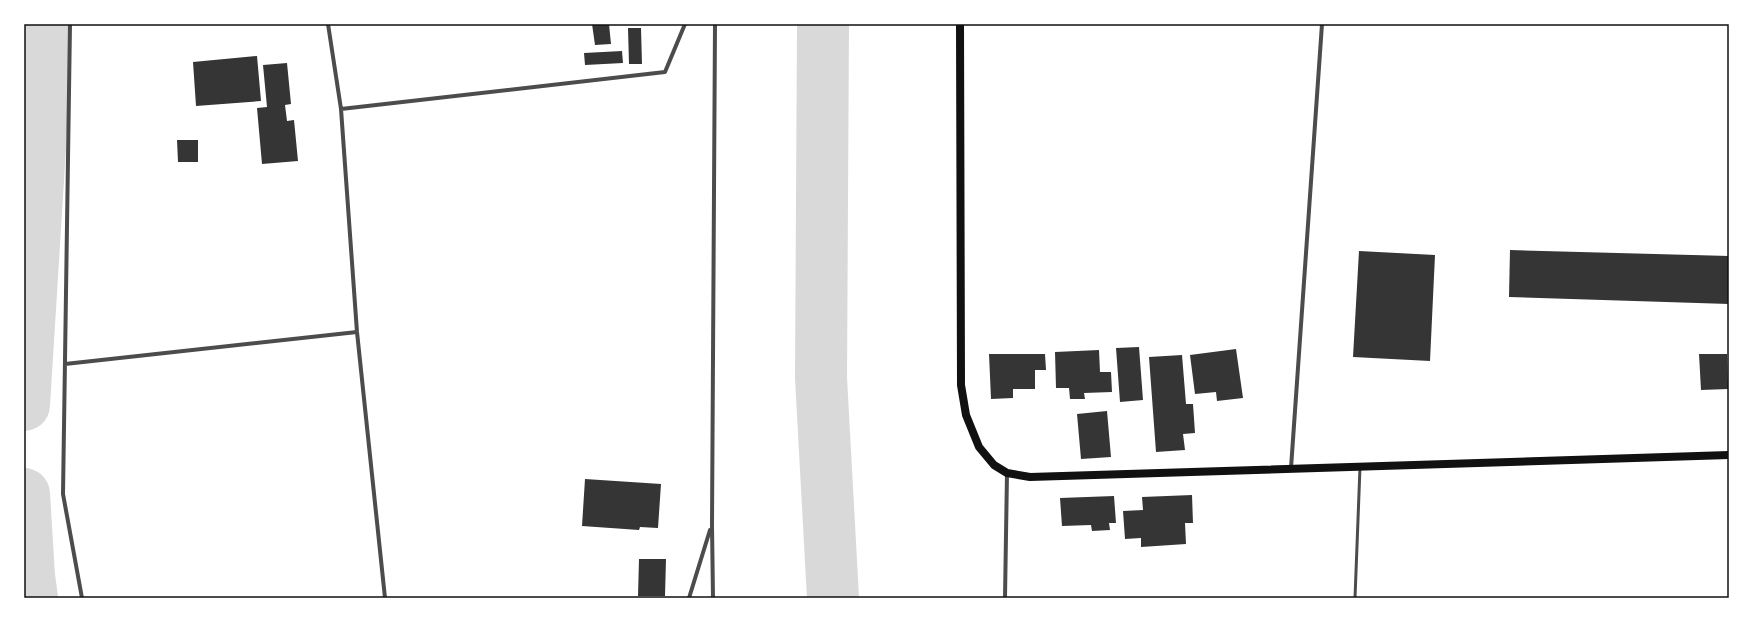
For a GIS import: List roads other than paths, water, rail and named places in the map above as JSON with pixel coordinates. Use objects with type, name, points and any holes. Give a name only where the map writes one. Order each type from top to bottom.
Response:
[{"type":"main road","points":[[960,24],[961,385],[966,416],[980,447],[994,465],[1007,473],[1030,477],[1291,470],[1729,455]]},
{"type":"street","points":[[70,24],[63,494],[82,598]]},
{"type":"street","points":[[328,24],[340,109],[357,332],[385,598]]},
{"type":"street","points":[[340,109],[665,72],[685,24]]},
{"type":"street","points":[[713,598],[712,525],[715,24]]},
{"type":"street","points":[[1291,470],[1322,24]]},
{"type":"street","points":[[66,364],[357,332]]},
{"type":"street","points":[[1006,598],[1007,473]]},
{"type":"street","points":[[689,598],[712,525]]},
{"type":"lane","points":[[1355,598],[1360,467]]},
{"type":"waterway","points":[[24,405],[40,148],[45,24]]},
{"type":"waterway","points":[[823,24],[821,378],[833,598]]},
{"type":"waterway","points":[[24,494],[29,576],[32,598]]}]
